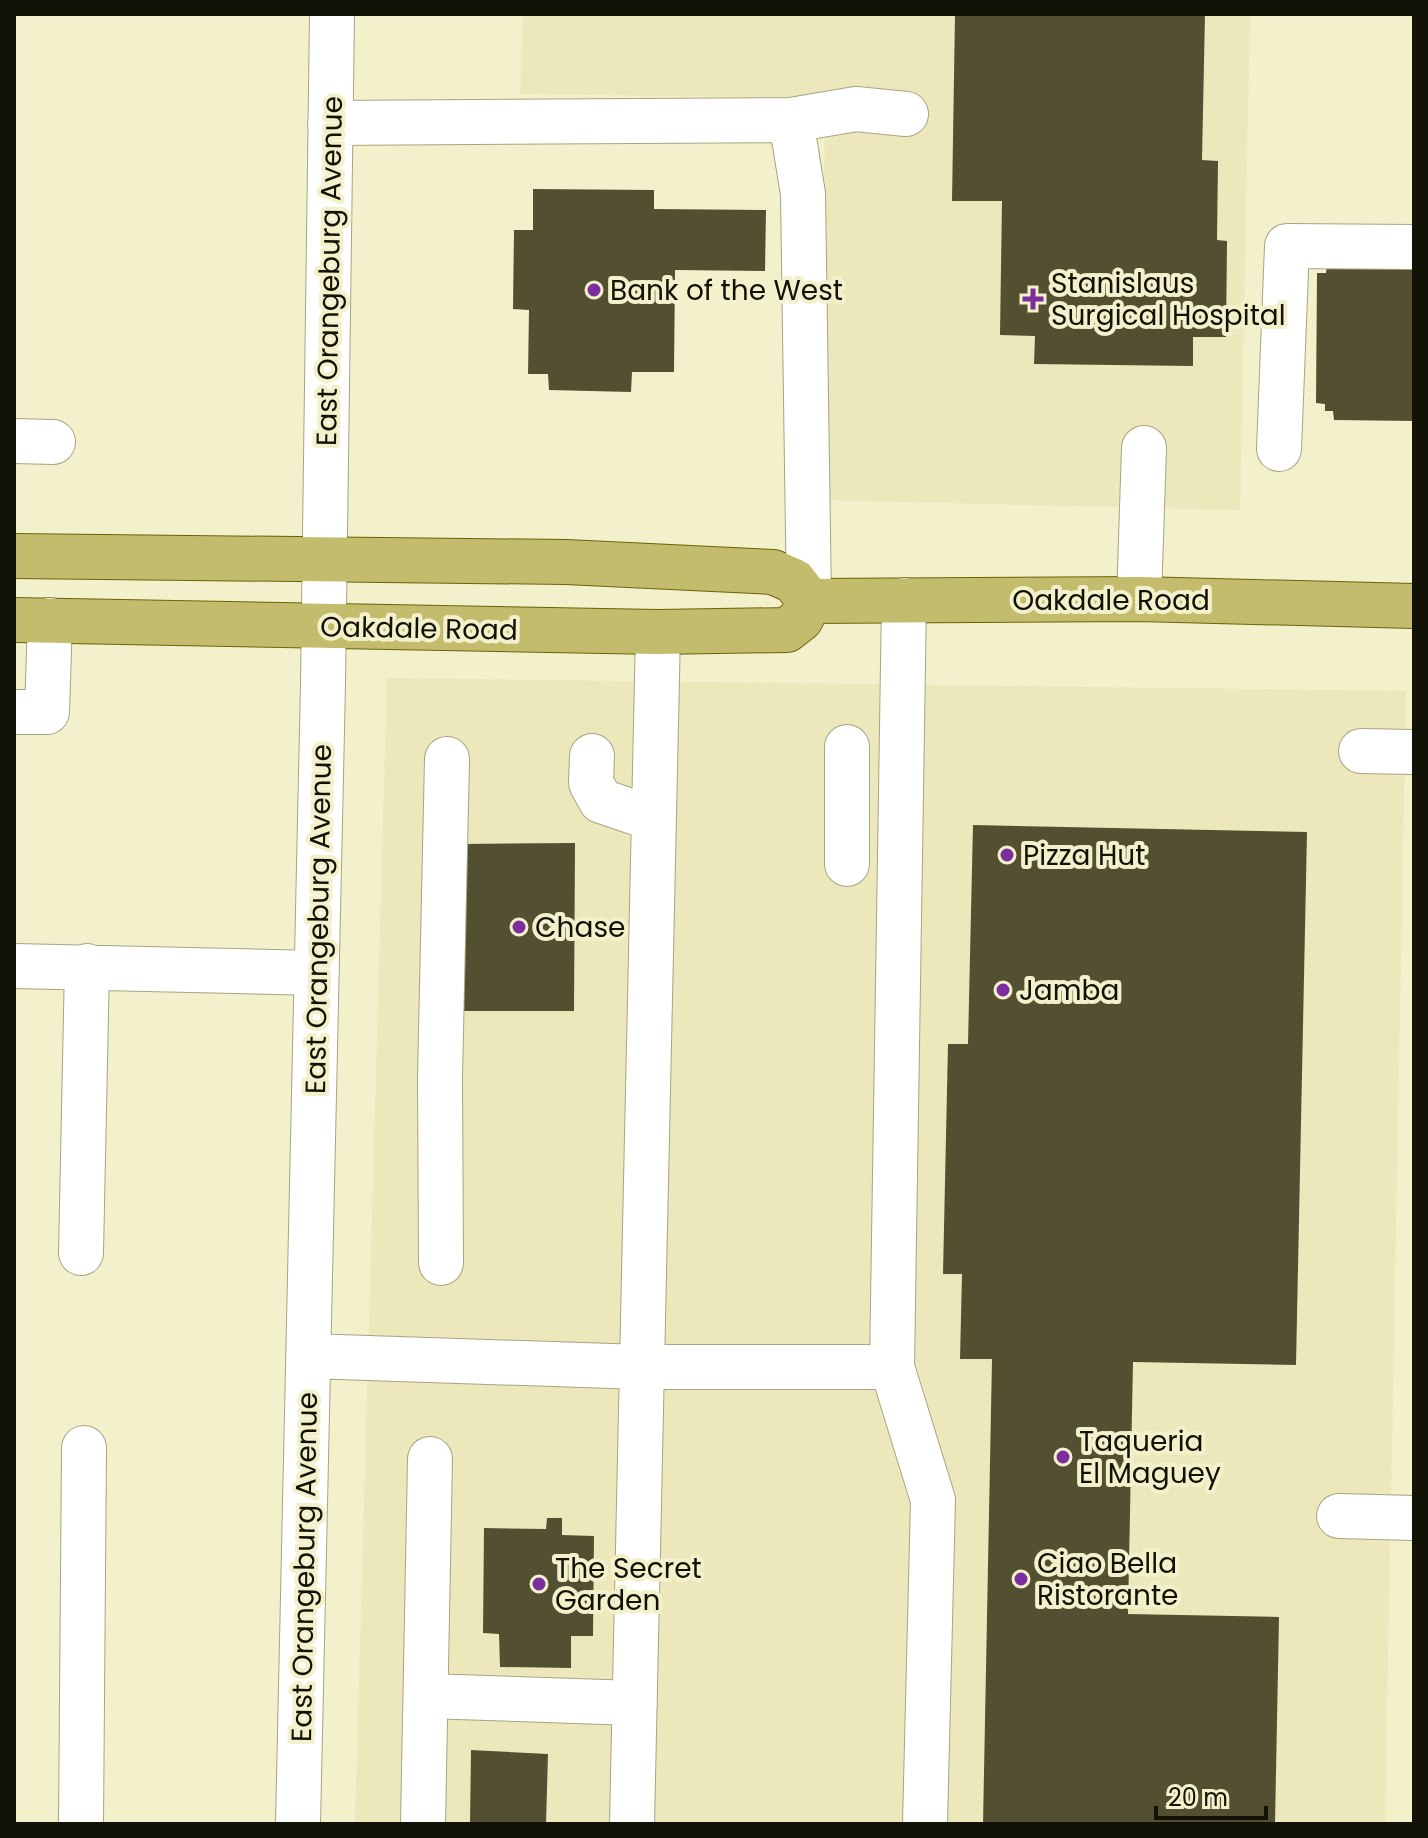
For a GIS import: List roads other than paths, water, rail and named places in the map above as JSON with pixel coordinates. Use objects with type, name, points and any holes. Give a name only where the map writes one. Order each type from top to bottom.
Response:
[{"type":"main road","points":[[14,556],[566,562],[773,572],[794,581],[809,601]]},
{"type":"main road","name":"Oakdale Road","points":[[32,620],[658,632],[787,630],[801,619],[809,601],[1139,599],[1414,606]]},
{"type":"street","name":"East Orangeburg Avenue","points":[[298,1824],[324,627],[332,14]]},
{"type":"street","points":[[330,123],[791,120],[856,109],[906,114]]},
{"type":"street","points":[[791,120],[803,194],[809,601]]},
{"type":"street","points":[[1279,449],[1287,246],[1414,247]]},
{"type":"street","points":[[1139,599],[1144,448]]},
{"type":"street","points":[[904,600],[892,1367],[933,1500],[925,1824]]},
{"type":"street","points":[[14,712],[47,712],[32,620]]},
{"type":"street","points":[[632,1824],[658,632]]},
{"type":"street","points":[[847,747],[847,864]]},
{"type":"street","points":[[1361,751],[1414,752]]},
{"type":"street","points":[[592,756],[591,783],[601,801],[654,819]]},
{"type":"street","points":[[441,1263],[440,1077],[447,759]]},
{"type":"street","points":[[14,966],[317,973]]},
{"type":"street","points":[[81,1253],[87,966]]},
{"type":"street","points":[[308,1356],[642,1367],[892,1367]]},
{"type":"street","points":[[81,1824],[84,1448]]},
{"type":"street","points":[[423,1824],[430,1459]]},
{"type":"street","points":[[1339,1516],[1414,1518]]},
{"type":"street","points":[[426,1696],[635,1703]]},
{"type":"place","name":"Bank of the West","points":[[594,290]]},
{"type":"place","name":"Stanislaus Surgical Hospital","points":[[1033,299]]},
{"type":"place","name":"Pizza Hut","points":[[1007,855]]},
{"type":"place","name":"Chase","points":[[519,927]]},
{"type":"place","name":"Jamba","points":[[1003,990]]},
{"type":"place","name":"Taqueria El Maguey","points":[[1063,1457]]},
{"type":"place","name":"Ciao Bella Ristorante","points":[[1021,1579]]},
{"type":"place","name":"The Secret Garden","points":[[539,1584]]}]
